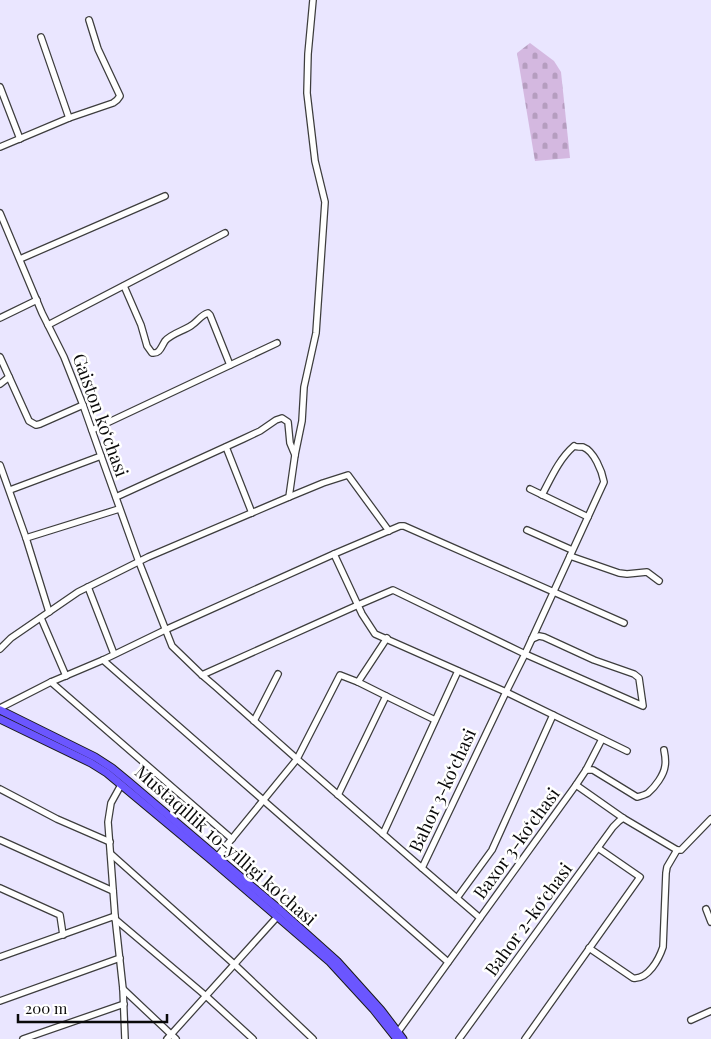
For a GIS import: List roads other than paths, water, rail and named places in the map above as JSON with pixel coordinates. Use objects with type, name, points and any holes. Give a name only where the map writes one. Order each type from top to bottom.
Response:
[{"type":"main road","name":"Mustaqillik 10-yilligi ko'chasi","points":[[0,709],[95,757],[112,768],[280,910],[337,961],[381,1010],[397,1036]]},
{"type":"main road","name":"Mustaqillik 10-yilligi ko'chasi","points":[[0,719],[107,773],[329,961],[397,1036],[404,1039]]},
{"type":"street","points":[[289,497],[302,421],[304,387],[316,333],[324,202],[315,161],[307,93],[308,54],[313,0]]},
{"type":"street","points":[[0,147],[69,118],[113,103],[120,96],[98,49],[89,20]]},
{"type":"street","points":[[41,37],[69,118]]},
{"type":"street","points":[[0,87],[20,139]]},
{"type":"street","points":[[20,259],[165,196]]},
{"type":"street","name":"Gaiston koʻchasi","points":[[0,213],[48,325],[64,357],[139,562],[172,646],[296,759],[422,868]]},
{"type":"street","points":[[48,325],[225,233]]},
{"type":"street","points":[[124,286],[141,325],[147,346],[152,353],[158,353],[169,338],[195,323],[205,313],[208,313],[230,365]]},
{"type":"street","points":[[0,318],[37,300]]},
{"type":"street","points":[[92,430],[277,343]]},
{"type":"street","points":[[0,357],[29,422],[36,425],[40,424],[83,405]]},
{"type":"street","points":[[0,384],[10,378]]},
{"type":"street","points":[[116,497],[260,431],[282,418],[288,422],[290,443],[295,455]]},
{"type":"street","name":"Bahor 3-koʻchasi","points":[[480,918],[422,868],[525,654],[604,482],[596,460],[589,451],[582,447],[574,446],[568,451],[553,473],[542,495]]},
{"type":"street","points":[[226,447],[252,513]]},
{"type":"street","points":[[10,490],[101,456]]},
{"type":"street","points":[[0,465],[10,490],[49,612]]},
{"type":"street","points":[[0,649],[11,638],[78,592],[139,562],[341,476],[348,476],[389,531]]},
{"type":"street","points":[[530,489],[588,517]]},
{"type":"street","points":[[26,538],[120,508]]},
{"type":"street","points":[[0,709],[13,700],[51,682],[400,526],[404,526],[624,623]]},
{"type":"street","points":[[527,530],[571,553],[619,573],[647,572],[659,581]]},
{"type":"street","points":[[334,554],[362,614],[375,634],[506,692],[627,751]]},
{"type":"street","points":[[88,587],[114,654]]},
{"type":"street","points":[[202,675],[393,590],[525,654],[642,706],[641,686],[639,678],[634,674],[594,660],[544,637],[539,636],[532,639]]},
{"type":"street","points":[[41,618],[66,676]]},
{"type":"street","points":[[358,682],[386,638]]},
{"type":"street","points":[[103,660],[448,962]]},
{"type":"street","points":[[383,834],[458,671]]},
{"type":"street","points":[[254,721],[278,674]]},
{"type":"street","points":[[217,857],[296,759],[340,675],[435,720]]},
{"type":"street","points":[[51,682],[232,840]]},
{"type":"street","points":[[338,795],[386,696]]},
{"type":"street","points":[[458,898],[492,850],[552,715]]},
{"type":"street","name":"Baxor 3-koʻchasi","points":[[480,918],[576,785],[602,739]]},
{"type":"street","points":[[586,770],[593,770],[637,797],[643,796],[648,794],[665,769],[664,750]]},
{"type":"street","points":[[121,785],[111,803],[108,822],[115,918],[123,989],[125,1039]]},
{"type":"street","points":[[576,785],[623,818],[677,850],[681,850],[711,819]]},
{"type":"street","points":[[0,789],[110,842]]},
{"type":"street","name":"Bahor 2-koʻchasi","points":[[458,1039],[613,827],[623,818]]},
{"type":"street","points":[[0,840],[113,891]]},
{"type":"street","points":[[525,1039],[640,877],[598,848]]},
{"type":"street","points":[[589,948],[633,978],[637,978],[651,970],[664,947],[666,873],[667,867],[677,850]]},
{"type":"street","points":[[111,854],[234,964],[313,1039]]},
{"type":"street","points":[[0,888],[60,916],[64,935]]},
{"type":"street","points":[[706,909],[711,922]]},
{"type":"street","points":[[123,989],[171,1038],[277,917]]},
{"type":"street","points":[[0,957],[115,918]]},
{"type":"street","points":[[115,918],[253,1039]]},
{"type":"street","points":[[397,1036],[480,918]]},
{"type":"street","points":[[0,1001],[120,958]]},
{"type":"street","points":[[23,1039],[124,1004]]},
{"type":"street","points":[[691,1020],[711,1012]]}]
